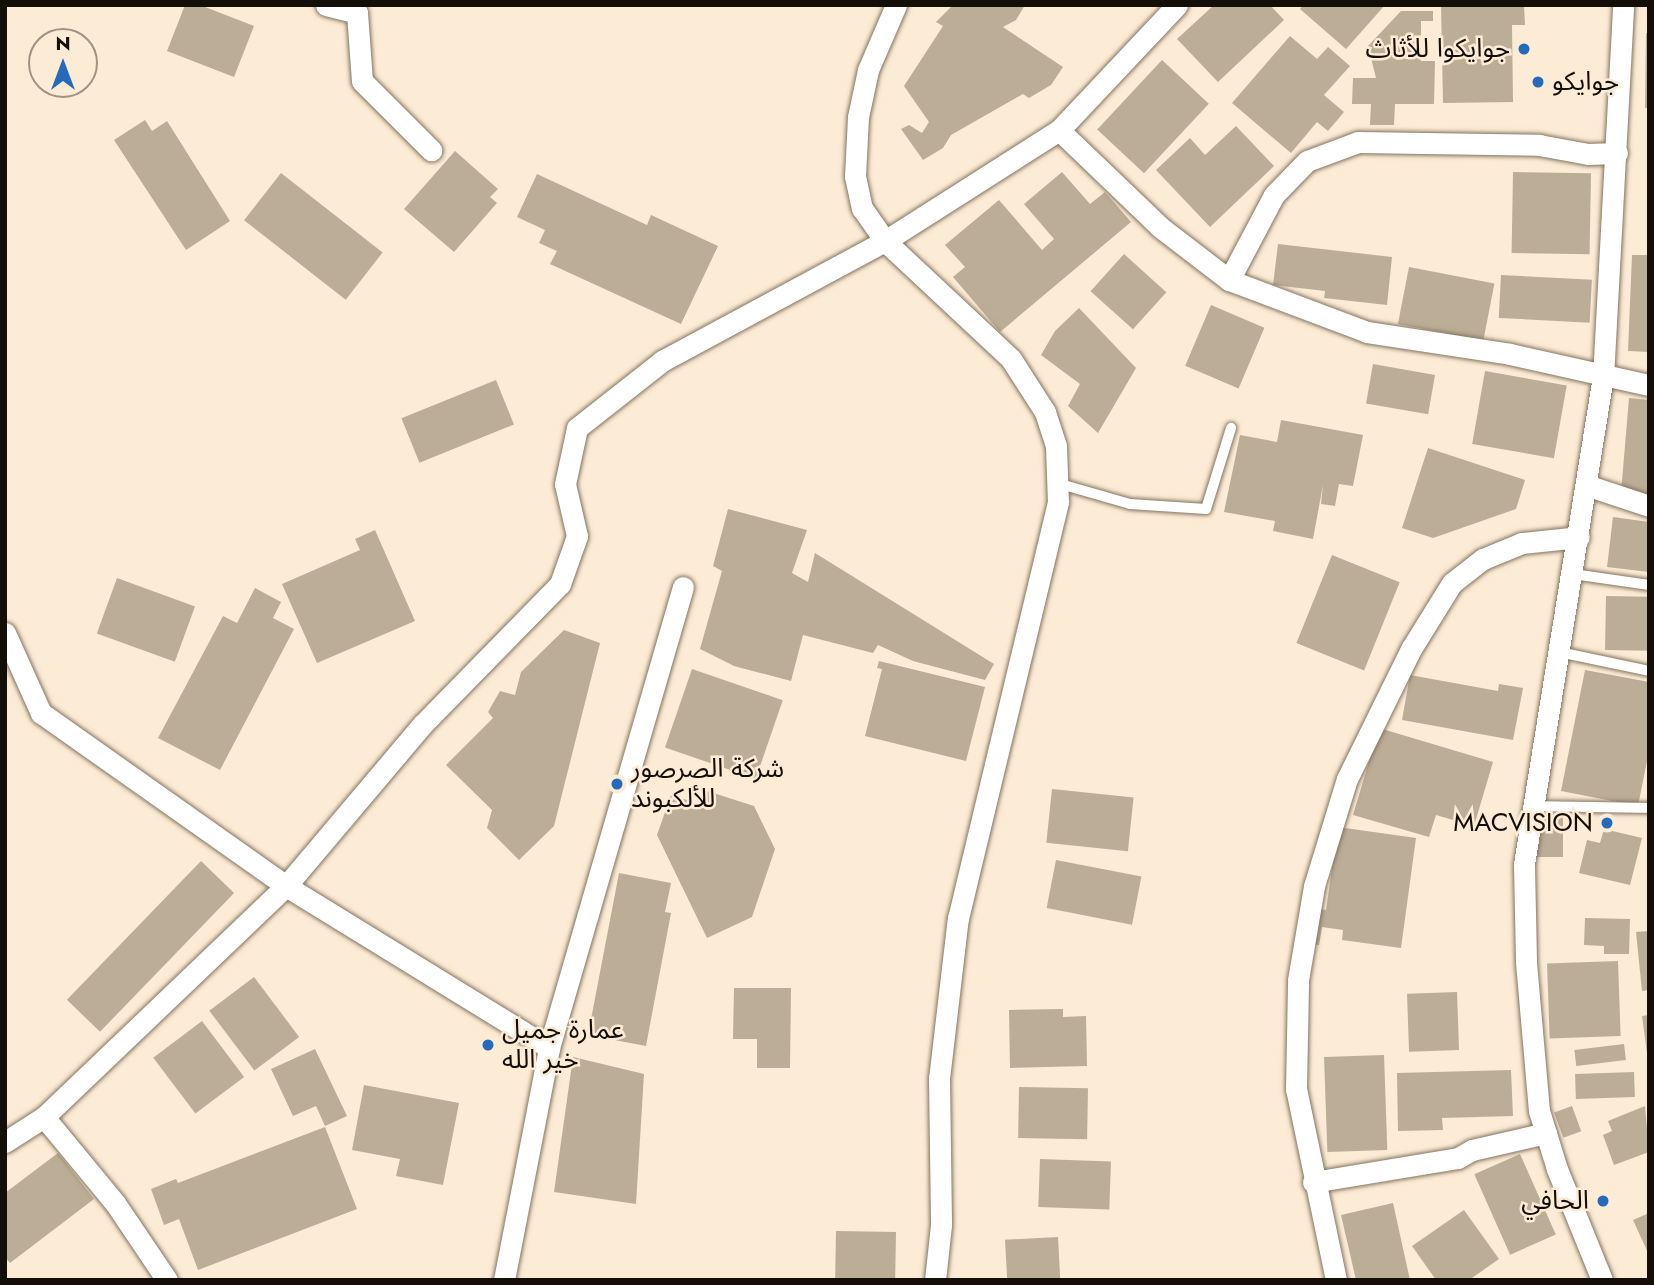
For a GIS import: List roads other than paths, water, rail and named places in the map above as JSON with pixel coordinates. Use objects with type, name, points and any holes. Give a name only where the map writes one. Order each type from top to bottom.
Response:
[{"type":"street","points":[[326,5],[357,13],[362,81],[431,150]]},
{"type":"street","points":[[896,5],[868,70],[858,117],[855,176],[862,208],[885,241],[1011,359],[1045,412],[1056,446],[1058,502],[958,917],[939,1079],[941,1225],[935,1280]]},
{"type":"street","points":[[5,1142],[44,1117],[286,886],[422,725],[560,584],[577,536],[565,484],[577,428],[663,361],[885,241],[1059,130],[1177,5]]},
{"type":"street","points":[[1602,1280],[1546,1133],[1532,1064],[1524,864],[1603,378],[1623,5]]},
{"type":"street","points":[[1059,130],[1160,227],[1229,280],[1367,332],[1510,354],[1603,378],[1649,385]]},
{"type":"street","points":[[1229,280],[1274,195],[1307,161],[1358,142],[1539,145],[1588,154],[1617,153]]},
{"type":"street","points":[[1587,485],[1649,506]]},
{"type":"street","points":[[1336,1280],[1313,1182],[1297,1089],[1298,980],[1314,886],[1347,779],[1411,649],[1452,583],[1483,559],[1522,543],[1579,537]]},
{"type":"street","points":[[504,1280],[549,1048],[683,587]]},
{"type":"street","points":[[5,633],[41,713],[286,886],[549,1048]]},
{"type":"street","points":[[44,1117],[115,1203],[167,1280]]},
{"type":"street","points":[[1313,1182],[1458,1158],[1472,1150],[1546,1133]]},
{"type":"lane","points":[[1057,483],[1130,504],[1206,509],[1231,428]]},
{"type":"lane","points":[[1573,575],[1649,585]]},
{"type":"lane","points":[[1559,652],[1649,671]]},
{"type":"lane","points":[[1533,806],[1649,808]]},
{"type":"place","name":"جوايكوا للأثاث","points":[[1524,49]]},
{"type":"place","name":"جوايكو","points":[[1538,82]]},
{"type":"place","name":"شركة الصرصور للألكبوند","points":[[617,784]]},
{"type":"place","name":"MACVISION","points":[[1607,823]]},
{"type":"place","name":"عمارة جميل خير الله","points":[[488,1045]]},
{"type":"place","name":"الحافي","points":[[1603,1201]]}]
